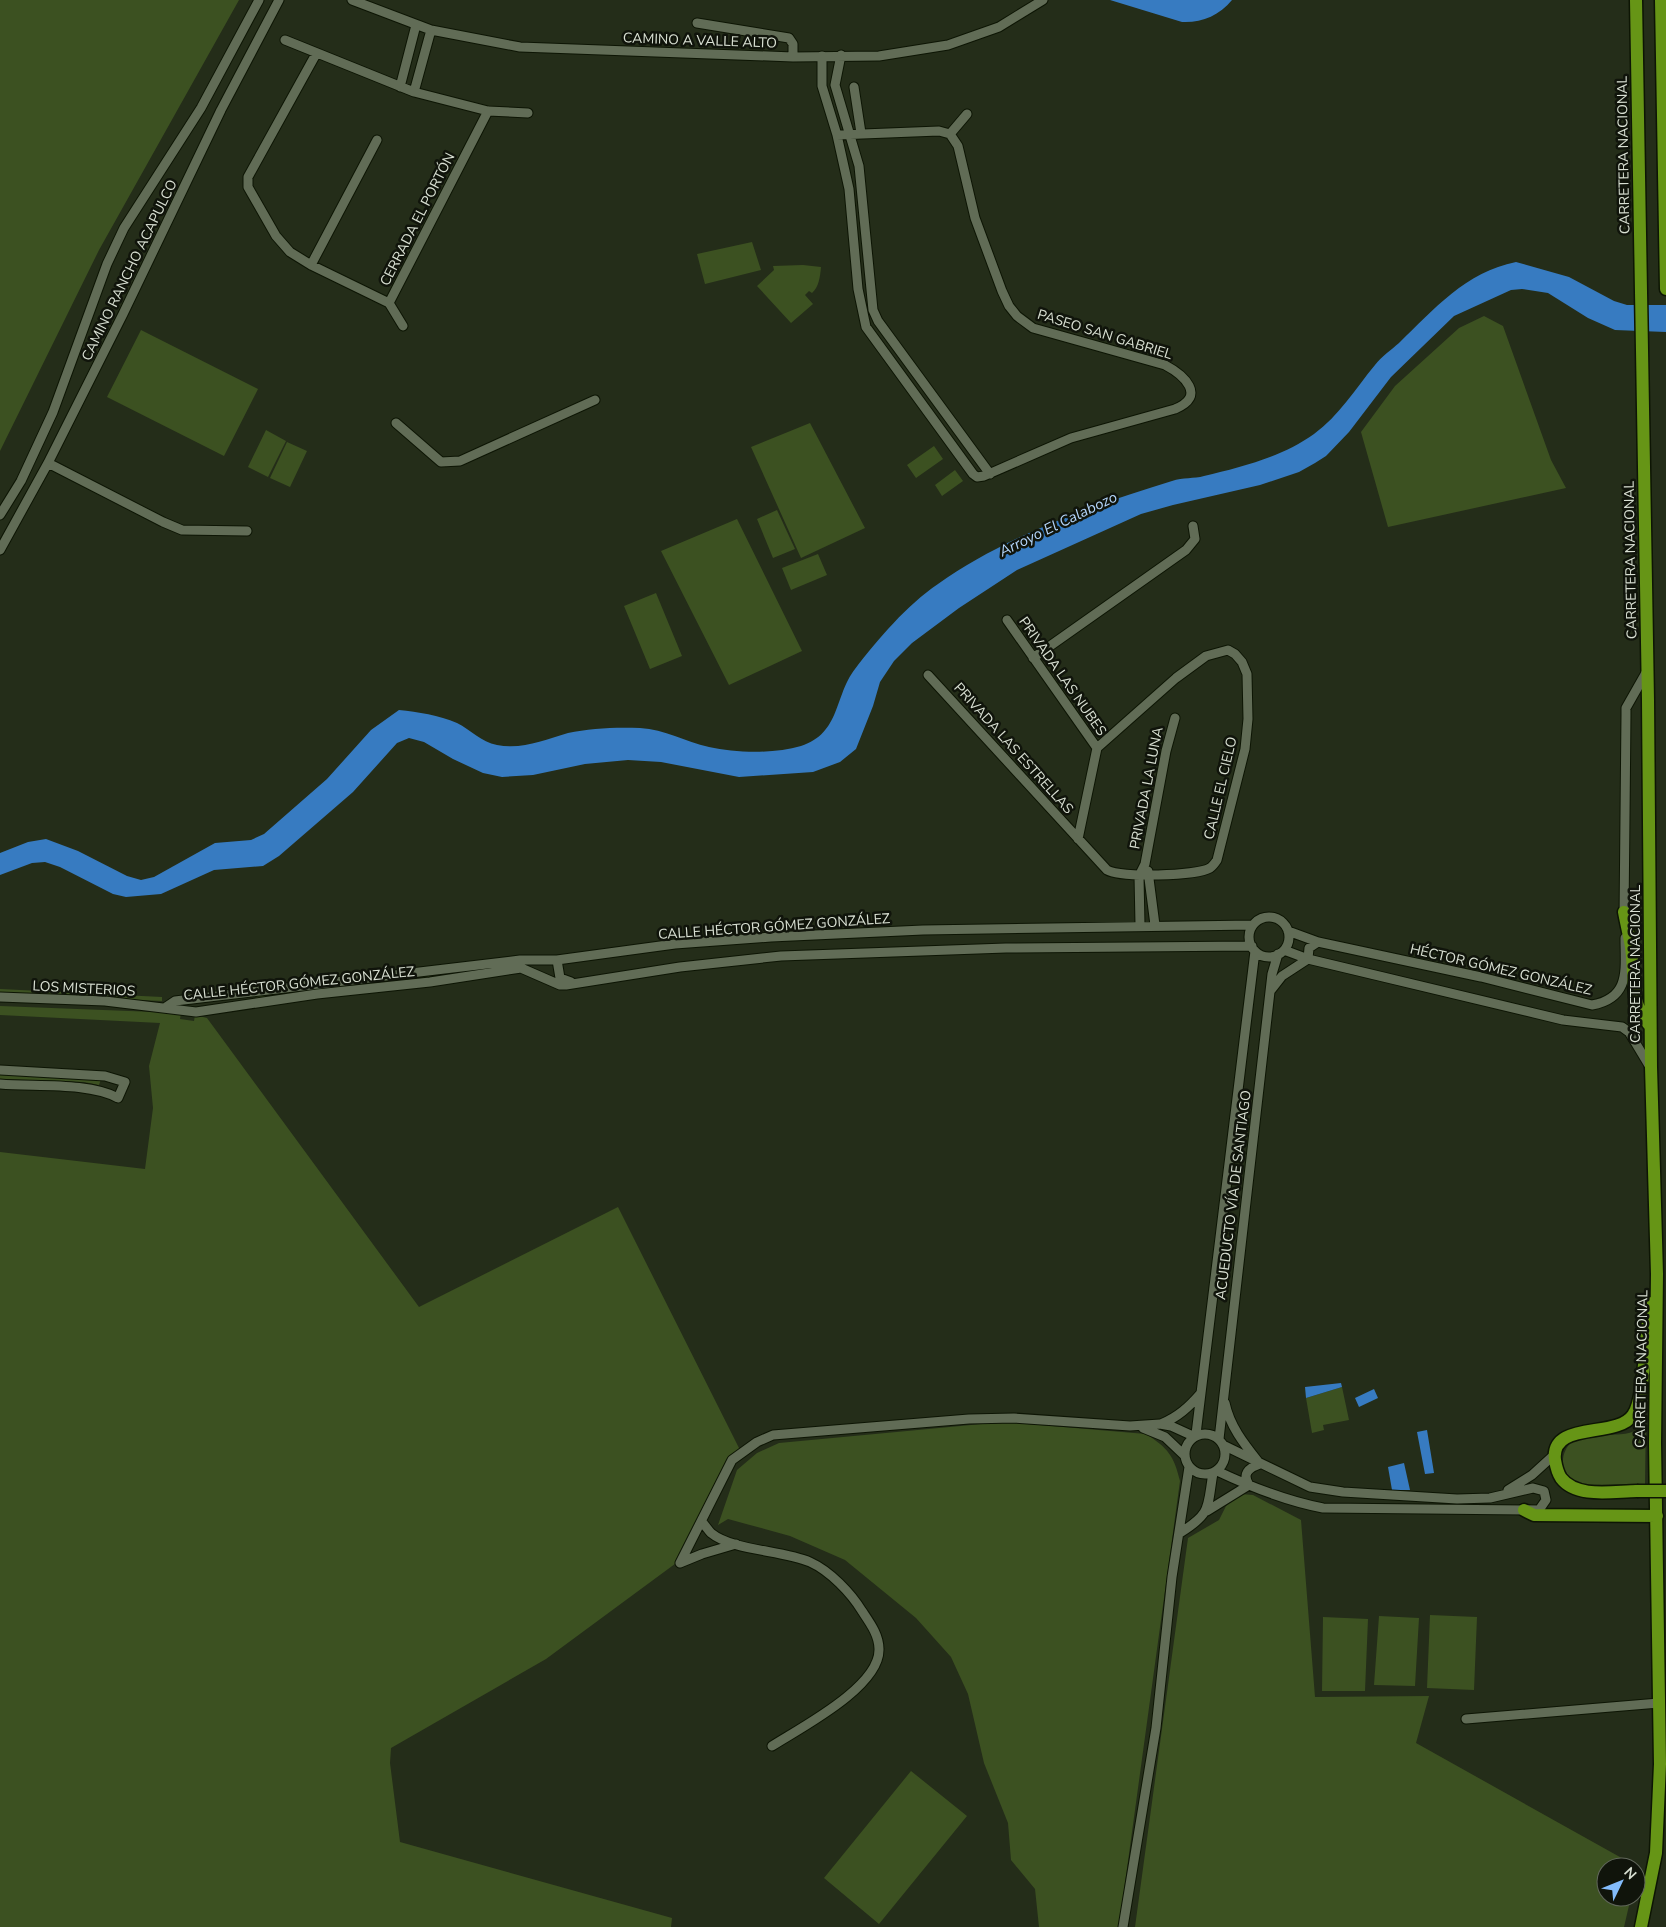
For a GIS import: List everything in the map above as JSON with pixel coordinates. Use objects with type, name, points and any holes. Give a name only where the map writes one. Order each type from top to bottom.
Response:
[{"type":"highway","name":"CARRETERA NACIONAL","points":[[1636,0],[1647,670],[1650,1067],[1657,1274],[1660,1764],[1656,1853],[1641,1927]]},
{"type":"highway","points":[[1661,0],[1666,289]]},
{"type":"highway","points":[[1624,912],[1631,947],[1636,1001],[1641,1015],[1650,1026]]},
{"type":"highway","points":[[1657,1274],[1649,1310],[1638,1406],[1634,1414],[1622,1426],[1579,1432],[1571,1435],[1562,1441],[1555,1454],[1560,1477],[1574,1488],[1590,1492],[1666,1491]]},
{"type":"highway","points":[[1524,1510],[1534,1514],[1657,1516]]},
{"type":"street","points":[[0,514],[20,481],[53,412],[108,264],[124,228],[200,108],[259,0]]},
{"type":"street","name":"CAMINO RANCHO ACAPULCO","points":[[0,550],[48,463],[136,289],[221,110],[279,0]]},
{"type":"street","name":"CAMINO A VALLE ALTO","points":[[352,0],[431,30],[520,47],[793,57],[898,55],[948,46],[999,27],[1043,0]]},
{"type":"street","points":[[697,23],[789,38],[793,44],[793,57]]},
{"type":"street","points":[[400,87],[416,25]]},
{"type":"street","points":[[414,92],[431,30]]},
{"type":"street","points":[[285,40],[414,92],[488,111],[528,112]]},
{"type":"street","name":"CERRADA EL PORTÓN","points":[[316,54],[248,177],[247,183],[282,245],[311,266],[389,303],[488,111]]},
{"type":"street","points":[[822,56],[822,86],[837,135],[849,189],[858,289],[866,327],[973,474],[979,477],[990,474],[878,321],[870,292],[859,166],[835,85],[841,55]]},
{"type":"street","points":[[822,86],[835,85]]},
{"type":"street","points":[[854,87],[861,133]]},
{"type":"street","points":[[837,135],[849,133],[939,131],[950,134],[967,114]]},
{"type":"street","name":"PASEO SAN GABRIEL","points":[[950,134],[958,146],[975,218],[1002,291],[1009,306],[1017,316],[1033,328],[1164,365],[1183,377],[1189,384],[1191,391],[1190,399],[1183,406],[1071,438],[990,474]]},
{"type":"street","points":[[311,266],[378,140]]},
{"type":"street","points":[[852,224],[864,224]]},
{"type":"street","points":[[389,303],[403,326]]},
{"type":"street","points":[[866,327],[878,321]]},
{"type":"street","points":[[919,398],[929,391]]},
{"type":"street","points":[[396,423],[442,462],[460,461],[595,400]]},
{"type":"street","points":[[48,463],[182,530],[247,531]]},
{"type":"street","points":[[1033,658],[1186,550],[1195,539],[1193,526]]},
{"type":"street","name":"PRIVADA LAS NUBES","points":[[1007,620],[1097,748]]},
{"type":"street","name":"CALLE EL CIELO","points":[[1078,839],[1112,874],[1140,876],[1200,871],[1211,868],[1217,860],[1245,749],[1248,719],[1245,667],[1235,654],[1228,650],[1214,652],[1196,661],[1097,748]]},
{"type":"street","name":"HÉCTOR GÓMEZ GONZÁLEZ","points":[[1288,932],[1318,942],[1481,977],[1592,1005],[1609,1000],[1616,995],[1624,982],[1626,708],[1647,670]]},
{"type":"street","name":"PRIVADA LAS ESTRELLAS","points":[[928,675],[1078,839]]},
{"type":"street","name":"PRIVADA LA LUNA","points":[[1140,876],[1145,864],[1166,751],[1175,718]]},
{"type":"street","points":[[1078,839],[1097,748]]},
{"type":"street","name":"PRIVADA LA LUNA","points":[[1145,864],[1150,875],[1155,925]]},
{"type":"street","points":[[1140,876],[1140,925]]},
{"type":"street","points":[[1140,897],[1152,896]]},
{"type":"street","points":[[1253,948],[1250,931],[1253,925],[1262,918],[1275,918],[1285,925],[1288,932],[1287,945],[1281,952]]},
{"type":"street","name":"CALLE HÉCTOR GÓMEZ GONZÁLEZ","points":[[166,1007],[175,1001],[557,960],[675,944],[771,937],[923,930],[1004,930],[1140,925],[1253,925]]},
{"type":"street","points":[[1004,930],[1006,948]]},
{"type":"street","points":[[1308,959],[1309,948],[1318,942]]},
{"type":"street","points":[[521,964],[560,985],[680,967],[781,956],[1006,948],[1253,948],[1266,956],[1281,952],[1563,1020],[1622,1027],[1629,1032],[1650,1067]]},
{"type":"street","name":"ACUEDUCTO VÍA DE SANTIAGO","points":[[1195,1435],[1202,1393],[1253,948]]},
{"type":"street","name":"ACUEDUCTO VÍA DE SANTIAGO","points":[[1221,1442],[1223,1395],[1272,974],[1281,952]]},
{"type":"street","points":[[1270,993],[1282,976],[1308,959]]},
{"type":"street","points":[[557,960],[560,978],[576,982]]},
{"type":"street","name":"CALLE HÉCTOR GÓMEZ GONZÁLEZ","points":[[166,1007],[196,1012],[318,994],[430,982],[521,964]]},
{"type":"street","points":[[252,992],[253,1005]]},
{"type":"street","name":"LOS MISTERIOS","points":[[0,997],[105,1001],[166,1007]]},
{"type":"street","points":[[0,1070],[105,1076],[124,1082],[118,1098],[92,1089],[0,1084]]},
{"type":"street","points":[[1160,1424],[1175,1419],[1202,1393]]},
{"type":"street","points":[[1223,1395],[1227,1412],[1234,1428],[1260,1464]]},
{"type":"street","points":[[736,1544],[680,1563],[732,1460],[757,1442],[773,1435],[969,1419],[1014,1418],[1130,1426],[1152,1430],[1165,1437],[1184,1454],[1189,1467],[1172,1576],[1156,1728],[1123,1927]]},
{"type":"street","points":[[1130,1426],[1160,1424],[1195,1435],[1207,1434],[1260,1464],[1310,1487],[1343,1492],[1418,1498],[1490,1498],[1533,1488],[1544,1491],[1546,1500],[1540,1510],[1323,1508],[1303,1504],[1248,1486],[1215,1472],[1200,1474],[1189,1467]]},
{"type":"street","points":[[1184,1454],[1188,1443],[1195,1435]]},
{"type":"street","points":[[1207,1511],[1215,1472],[1224,1462],[1221,1442]]},
{"type":"street","points":[[1490,1498],[1522,1483],[1555,1454]]},
{"type":"street","points":[[1248,1486],[1245,1479],[1246,1474],[1252,1467],[1260,1464]]},
{"type":"street","points":[[1180,1533],[1200,1520],[1207,1511],[1248,1486]]},
{"type":"street","points":[[702,1522],[712,1534],[736,1544],[792,1556],[812,1563],[830,1576],[859,1606],[876,1636],[878,1658],[875,1666],[858,1687],[772,1746]]},
{"type":"street","points":[[1466,1719],[1659,1703]]},
{"type":"green space","points":[[0,0],[239,0],[99,250],[0,451]]},
{"type":"green space","points":[[752,242],[761,270],[705,284],[697,254]]},
{"type":"green space","points":[[803,265],[821,267],[820,278],[814,291],[812,293],[809,291],[805,295],[813,304],[791,323],[757,286],[774,270],[773,266]]},
{"type":"green space","points":[[1484,316],[1503,326],[1551,460],[1566,488],[1388,527],[1361,432],[1395,386],[1459,328]]},
{"type":"green space","points":[[141,330],[258,389],[224,456],[107,397]]},
{"type":"green space","points":[[810,423],[865,528],[801,558],[751,447]]},
{"type":"green space","points":[[266,430],[286,441],[268,477],[248,467]]},
{"type":"green space","points":[[287,442],[307,451],[290,487],[270,478]]},
{"type":"green space","points":[[934,446],[943,459],[916,478],[907,465]]},
{"type":"green space","points":[[955,470],[963,481],[942,496],[935,485]]},
{"type":"green space","points":[[777,510],[795,549],[773,558],[757,519]]},
{"type":"green space","points":[[737,519],[802,651],[729,685],[661,551]]},
{"type":"green space","points":[[818,554],[827,575],[791,590],[782,568]]},
{"type":"green space","points":[[656,593],[682,656],[650,669],[624,606]]},
{"type":"green space","points":[[498,967],[499,969],[257,1000],[256,996]]},
{"type":"green space","points":[[0,989],[162,997],[162,1001],[0,994]]},
{"type":"green space","points":[[0,1006],[181,1013],[180,1019],[194,1021],[195,1015],[207,1018],[419,1307],[618,1207],[741,1452],[683,1558],[546,1659],[391,1748],[390,1763],[400,1842],[672,1918],[671,1927],[0,1927],[0,1152],[145,1169],[153,1108],[149,1066],[160,1023],[0,1015]]},
{"type":"green space","points":[[0,1073],[101,1079],[99,1085],[84,1082],[0,1079]]},
{"type":"green space","points":[[1342,1387],[1349,1420],[1323,1425],[1324,1430],[1312,1433],[1306,1398]]},
{"type":"green space","points":[[1646,1414],[1645,1484],[1576,1485],[1567,1476],[1563,1467],[1563,1459],[1567,1448],[1573,1441],[1592,1435],[1623,1434],[1635,1431]]},
{"type":"green space","points":[[1003,1422],[1146,1434],[1169,1453],[1180,1481],[1119,1927],[1039,1927],[1035,1889],[1011,1860],[1008,1823],[984,1763],[968,1694],[951,1657],[916,1618],[845,1560],[790,1536],[728,1519],[718,1525],[737,1470],[757,1453],[779,1443]]},
{"type":"green space","points":[[1241,1494],[1253,1495],[1301,1520],[1315,1697],[1429,1696],[1416,1743],[1620,1857],[1596,1857],[1596,1907],[1629,1907],[1624,1927],[1135,1927],[1188,1538],[1219,1520],[1226,1506]]},
{"type":"green space","points":[[1430,1615],[1477,1617],[1474,1690],[1427,1688]]},
{"type":"green space","points":[[1379,1616],[1419,1618],[1415,1686],[1374,1685]]},
{"type":"green space","points":[[1323,1617],[1368,1619],[1365,1691],[1322,1691]]},
{"type":"green space","points":[[911,1771],[967,1816],[879,1924],[824,1878]]},
{"type":"water","points":[[1110,0],[1232,0],[1227,6],[1203,20],[1182,22]]},
{"type":"water","name":"Arroyo El Calabozo","points":[[1516,262],[1569,277],[1614,301],[1627,305],[1666,305],[1666,332],[1615,330],[1588,318],[1548,293],[1522,289],[1511,290],[1454,316],[1391,377],[1349,432],[1326,456],[1315,463],[1299,472],[1260,485],[1141,514],[1017,570],[959,608],[912,643],[894,661],[880,682],[873,706],[856,749],[840,762],[813,772],[739,777],[661,762],[628,760],[585,764],[533,775],[502,777],[483,773],[453,759],[424,742],[409,738],[397,743],[353,792],[279,856],[263,866],[214,870],[161,894],[126,897],[113,894],[60,867],[45,862],[32,863],[0,875],[0,853],[28,842],[46,839],[78,851],[127,876],[141,880],[154,877],[215,843],[251,840],[264,834],[327,779],[371,730],[399,710],[428,714],[450,720],[486,741],[506,746],[533,744],[576,731],[640,728],[666,733],[700,745],[731,751],[755,752],[790,749],[801,746],[814,740],[823,732],[830,723],[848,680],[855,669],[904,612],[926,592],[992,551],[1081,511],[1176,480],[1200,477],[1247,465],[1275,455],[1302,442],[1323,427],[1381,359],[1452,293],[1482,274]]},
{"type":"water","points":[[1341,1383],[1342,1387],[1306,1398],[1305,1387]]},
{"type":"water","points":[[1374,1389],[1378,1398],[1359,1407],[1355,1398]]},
{"type":"water","points":[[1427,1430],[1434,1473],[1425,1474],[1417,1432]]},
{"type":"water","points":[[1404,1463],[1410,1490],[1392,1490],[1388,1467]]}]
